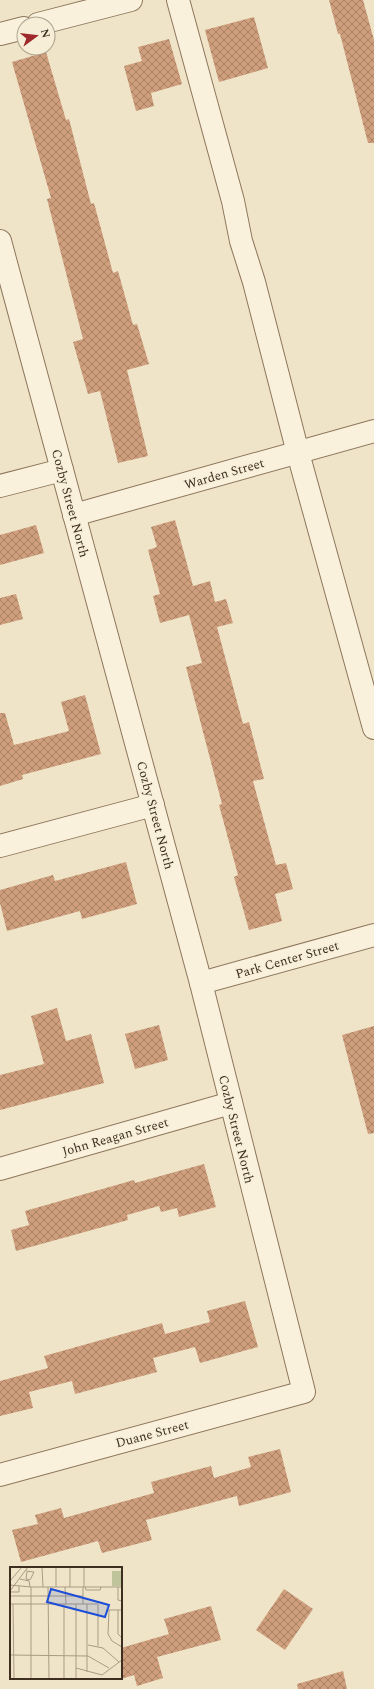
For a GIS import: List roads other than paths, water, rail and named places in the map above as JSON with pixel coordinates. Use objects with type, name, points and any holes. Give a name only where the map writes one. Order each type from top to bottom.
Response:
[{"type":"street","points":[[56,19],[131,0]]},
{"type":"street","points":[[178,0],[233,202],[298,452],[374,728]]},
{"type":"street","points":[[0,34],[16,30]]},
{"type":"street","name":"Cozby Street North","points":[[0,241],[201,983],[304,1392]]},
{"type":"street","name":"Warden Street","points":[[74,515],[374,431]]},
{"type":"street","points":[[0,486],[62,470]]},
{"type":"street","points":[[0,846],[153,804]]},
{"type":"street","name":"Park Center Street","points":[[201,983],[374,935]]},
{"type":"street","name":"John Reagan Street","points":[[0,1169],[231,1103]]},
{"type":"street","name":"Duane Street","points":[[0,1475],[304,1392]]}]
